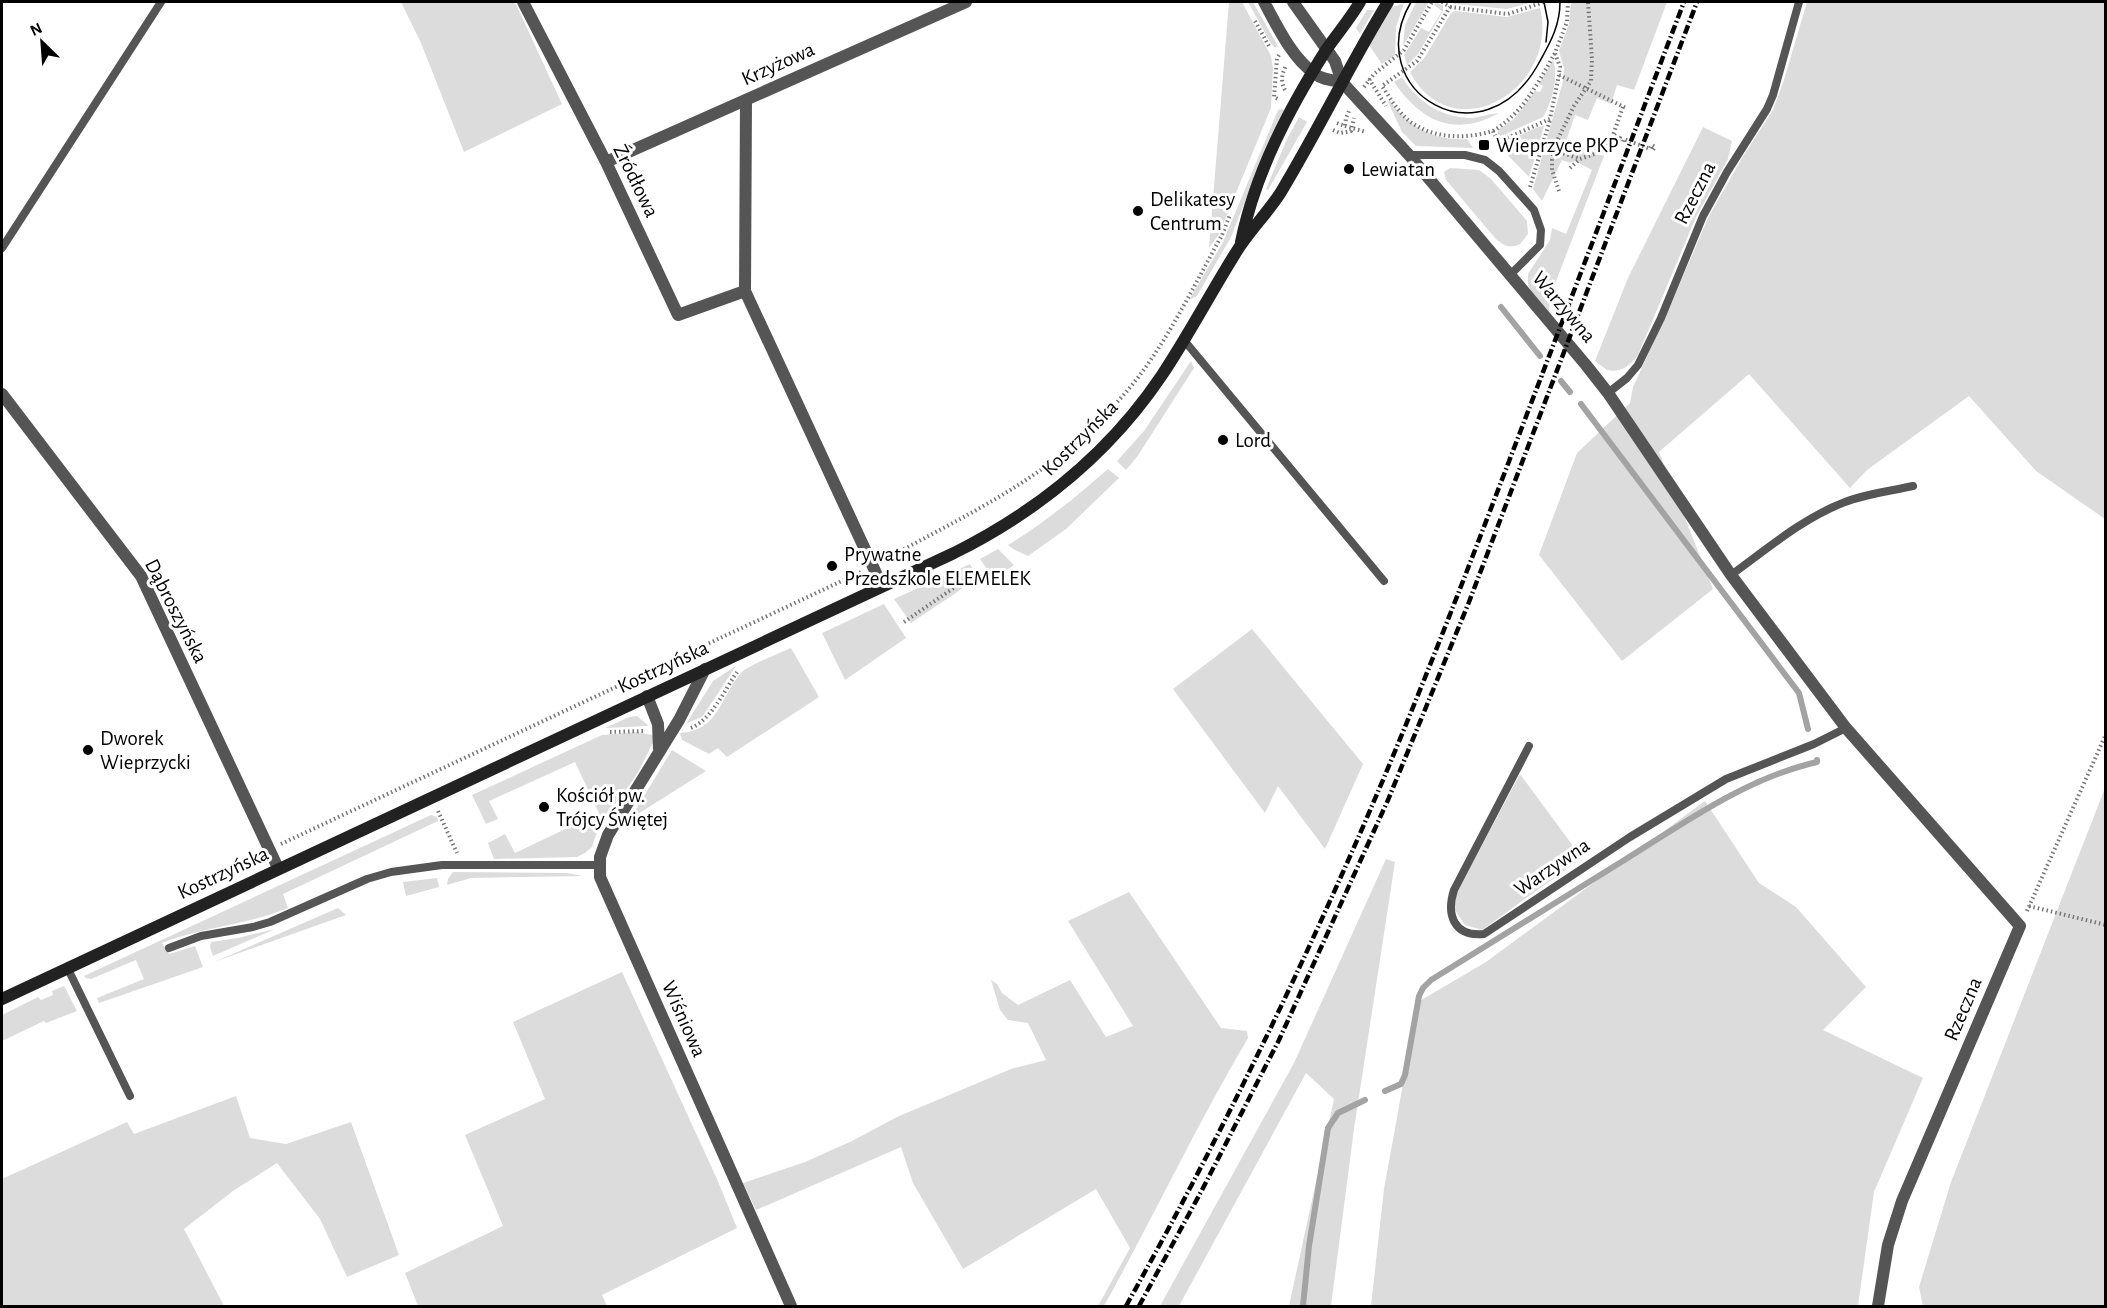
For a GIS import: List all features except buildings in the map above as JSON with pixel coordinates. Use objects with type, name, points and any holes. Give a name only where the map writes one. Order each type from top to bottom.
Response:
[{"type":"main road","name":"Kostrzyńska","points":[[1240,246],[1247,211],[1283,124],[1313,72],[1360,2]]},
{"type":"main road","name":"Kostrzyńska","points":[[2,999],[993,533],[1049,496],[1084,467],[1138,409],[1240,246],[1279,195],[1388,2]]},
{"type":"street","name":"Źródłowa","points":[[523,2],[606,162],[678,315],[746,291]]},
{"type":"street","name":"Krzyżowa","points":[[606,162],[966,2]]},
{"type":"street","points":[[1264,2],[1295,52],[1313,72],[1326,80],[1342,82],[1328,49],[1293,2]]},
{"type":"street","name":"Warzywna","points":[[1342,82],[1409,155],[1511,274],[1608,393],[1731,575],[1846,728],[2020,926]]},
{"type":"street","points":[[746,100],[746,291],[882,586]]},
{"type":"street","name":"Dąbroszyńska","points":[[2,394],[141,576],[278,868]]},
{"type":"street","points":[[599,865],[603,845],[608,835],[674,729],[705,669]]},
{"type":"street","points":[[647,696],[656,714],[659,751]]},
{"type":"street","name":"Wiśniowa","points":[[599,865],[603,887],[791,1306]]},
{"type":"street","name":"Rzeczna","points":[[1878,1306],[1888,1245],[1902,1201],[2020,926]]},
{"type":"lane","points":[[2,248],[160,2]]},
{"type":"lane","name":"Rzeczna","points":[[1608,393],[1627,378],[1638,365],[1661,318],[1703,216],[1727,172],[1767,109],[1799,2]]},
{"type":"lane","points":[[1409,155],[1465,155],[1485,160],[1499,171],[1534,210],[1541,230],[1540,244],[1511,274]]},
{"type":"lane","points":[[1183,339],[1384,581]]},
{"type":"lane","points":[[1731,575],[1821,513],[1847,501],[1913,486]]},
{"type":"lane","name":"Warzywna","points":[[1529,746],[1454,890],[1450,903],[1451,917],[1459,928],[1473,935],[1484,934],[1630,837],[1726,780],[1814,744],[1846,728]]},
{"type":"lane","points":[[169,948],[201,936],[270,922],[379,874],[416,867],[463,865],[599,865]]},
{"type":"lane","points":[[67,967],[130,1096]]},
{"type":"path","points":[[1364,88],[1374,74],[1404,50],[1432,2]]},
{"type":"path","points":[[1442,2],[1458,9],[1508,14],[1544,2]]},
{"type":"path","points":[[1382,86],[1399,111],[1412,123],[1430,131],[1448,136],[1467,137],[1493,131],[1509,121],[1522,107],[1555,53],[1567,22],[1568,2]]},
{"type":"path","points":[[1559,191],[1551,160],[1574,106],[1591,81],[1592,59],[1588,2]]},
{"type":"path","points":[[1369,95],[1417,61],[1450,7]]},
{"type":"path","points":[[1282,51],[1277,58],[1274,97],[1288,105]]},
{"type":"path","points":[[1535,194],[1530,186],[1550,119],[1559,75],[1560,67],[1555,53]]},
{"type":"path","points":[[1288,95],[1284,89],[1282,75],[1289,61]]},
{"type":"path","points":[[1559,75],[1625,108],[1603,151],[1580,159],[1570,168]]},
{"type":"path","points":[[1278,100],[1284,89]]},
{"type":"path","points":[[1335,122],[1345,126],[1346,118]]},
{"type":"path","points":[[1329,128],[1340,133],[1351,131],[1354,118]]},
{"type":"path","points":[[1493,131],[1498,142],[1550,119]]},
{"type":"path","points":[[1613,135],[1620,138],[1619,141],[1623,142],[1624,139],[1650,149],[1652,146],[1655,147],[1653,150],[1655,151]]},
{"type":"path","points":[[1542,146],[1580,159]]},
{"type":"path","points":[[270,849],[873,566],[1002,495],[1040,471],[1063,454],[1103,417],[1128,390],[1153,356],[1222,235],[1233,207]]},
{"type":"path","points":[[904,622],[980,570]]},
{"type":"path","points":[[674,729],[688,729],[697,725],[708,715],[739,669]]},
{"type":"path","points":[[600,732],[659,730]]},
{"type":"path","points":[[2020,926],[2106,734]]},
{"type":"path","points":[[444,805],[437,809],[463,865]]},
{"type":"path","points":[[2029,906],[2106,925]]},
{"type":"shaded area","points":[[401,2],[515,2],[562,104],[464,152],[421,43]]},
{"type":"shaded area","points":[[1229,2],[1242,2],[1271,56],[1273,68],[1271,108],[1219,234],[1209,248]]},
{"type":"shaded area","points":[[1248,2],[1253,2],[1277,47],[1270,42]]},
{"type":"shaded area","points":[[1416,2],[1429,2],[1403,46],[1405,25]]},
{"type":"shaded area","points":[[1436,2],[1443,6],[1443,11],[1418,54],[1407,65],[1404,55],[1421,28],[1429,32],[1442,11],[1434,5]]},
{"type":"shaded area","points":[[1451,2],[1534,2],[1507,9]]},
{"type":"shaded area","points":[[1571,2],[1667,2],[1634,90],[1617,85],[1611,104],[1597,98],[1588,120],[1575,115],[1566,141],[1604,156],[1550,297],[1549,312],[1531,291],[1528,285],[1528,274],[1550,240],[1552,228],[1566,234],[1592,170],[1575,161],[1570,163],[1562,160],[1542,201],[1533,189],[1563,81],[1564,68],[1559,51],[1569,24]]},
{"type":"shaded area","points":[[1807,2],[2105,2],[2105,519],[2036,471],[1969,396],[1867,470],[1850,488],[1749,374],[1659,452],[1713,589],[1622,661],[1539,555],[1577,453],[1630,403],[1633,387],[1709,216],[1773,110]]},
{"type":"shaded area","points":[[1404,3],[1396,27],[1395,55],[1382,64],[1369,45],[1390,8]]},
{"type":"shaded area","points":[[1540,8],[1542,37],[1534,63],[1519,85],[1499,100],[1475,108],[1451,107],[1429,96],[1410,72],[1425,57],[1451,13],[1455,11],[1507,17]]},
{"type":"shaded area","points":[[1367,10],[1374,10],[1360,34],[1356,28]]},
{"type":"shaded area","points":[[1553,60],[1554,89],[1543,117],[1501,136],[1498,135],[1498,130],[1514,119],[1535,91],[1540,92],[1543,86],[1539,84]]},
{"type":"shaded area","points":[[1402,77],[1415,94],[1441,112],[1472,118],[1499,113],[1467,124],[1440,121],[1427,116],[1404,96],[1394,82]]},
{"type":"shaded area","points":[[1390,101],[1414,125],[1444,138],[1467,139],[1473,148],[1416,146],[1402,132],[1388,102]]},
{"type":"shaded area","points":[[1278,110],[1285,110],[1269,141],[1231,237],[1197,296],[1189,300],[1223,242]]},
{"type":"shaded area","points":[[1299,117],[1307,122],[1268,190],[1266,189],[1287,139]]},
{"type":"shaded area","points":[[1544,126],[1529,177],[1498,145]]},
{"type":"shaded area","points":[[1703,127],[1732,141],[1728,159],[1696,217],[1638,355],[1625,368],[1607,370],[1595,361],[1628,278]]},
{"type":"shaded area","points":[[1450,168],[1479,170],[1491,179],[1527,221],[1528,234],[1520,244],[1507,246],[1496,239],[1446,180],[1444,172]]},
{"type":"shaded area","points":[[1191,361],[1194,368],[1137,457],[1126,470],[1117,461],[1144,431]]},
{"type":"shaded area","points":[[1108,469],[1119,478],[1066,529],[1028,556],[1008,545],[1060,509]]},
{"type":"shaded area","points":[[998,549],[1014,565],[994,579],[980,559]]},
{"type":"shaded area","points":[[970,564],[978,578],[911,623],[894,599]]},
{"type":"shaded area","points":[[884,604],[906,638],[845,680],[822,633]]},
{"type":"shaded area","points":[[1252,629],[1363,764],[1325,849],[1278,786],[1265,813],[1173,689]]},
{"type":"shaded area","points":[[791,648],[819,697],[727,757],[718,748],[709,754],[682,740],[680,733],[693,731],[711,719],[744,670]]},
{"type":"shaded area","points":[[736,666],[703,716],[686,724],[713,681]]},
{"type":"shaded area","points":[[637,716],[649,726],[605,728],[629,717]]},
{"type":"shaded area","points":[[637,732],[653,735],[653,743],[637,774],[597,832],[592,847],[577,857],[494,859],[488,843],[505,834],[515,853],[599,813],[575,762],[489,801],[498,819],[486,824],[472,795],[602,735]]},
{"type":"shaded area","points":[[672,750],[706,771],[630,819]]},
{"type":"shaded area","points":[[1520,774],[1582,858],[1482,930],[1465,925],[1455,910],[1456,894]]},
{"type":"shaded area","points":[[2105,788],[2105,1306],[1923,1306],[1919,1287],[1951,1182]]},
{"type":"shaded area","points":[[1705,801],[1759,883],[1796,907],[1866,987],[1823,1030],[1923,1078],[1874,1192],[1858,1306],[1371,1306],[1384,1189],[1418,1002],[1486,962]]},
{"type":"shaded area","points":[[431,815],[437,817],[438,821],[283,894],[288,908],[162,943],[169,954],[195,946],[203,967],[99,1003],[97,998],[144,979],[136,960],[91,979],[84,976]]},
{"type":"shaded area","points":[[1386,859],[1395,862],[1354,1129],[1331,1306],[1289,1306],[1334,1099],[1306,1073],[1179,1306],[1160,1306],[1294,1063]]},
{"type":"shaded area","points":[[453,872],[567,873],[583,876],[471,878],[447,885]]},
{"type":"shaded area","points":[[437,878],[439,887],[406,896],[403,882]]},
{"type":"shaded area","points":[[1129,892],[1221,1028],[1247,1031],[1248,1038],[1104,1306],[1098,1306],[1130,1248],[1096,1189],[963,1269],[913,1183],[901,1147],[756,1210],[743,1183],[805,1162],[897,1117],[1011,1069],[1046,1060],[1028,1023],[1008,1020],[1000,1010],[991,980],[997,984],[1002,993],[1018,1005],[1070,980],[1106,1037],[1133,1026],[1068,921]]},
{"type":"shaded area","points":[[338,908],[346,915],[214,962]]},
{"type":"shaded area","points":[[275,929],[213,956],[211,942]]},
{"type":"shaded area","points":[[622,972],[717,1179],[737,1228],[602,1295],[607,1306],[418,1306],[405,1273],[503,1226],[465,1135],[545,1099],[513,1022]]},
{"type":"shaded area","points":[[64,986],[77,1011],[46,1023],[44,1021],[2,1041],[2,1015],[38,997],[41,1000],[53,995],[52,991]]},
{"type":"shaded area","points":[[236,1096],[250,1138],[286,1144],[351,1122],[399,1255],[347,1277],[320,1219],[277,1163],[233,1191],[184,1229],[224,1306],[2,1306],[2,1179],[127,1122],[134,1134]]},
{"type":"waterway","points":[[1501,307],[1540,356]]},
{"type":"waterway","points":[[1561,381],[1570,392]]},
{"type":"waterway","points":[[1581,404],[1799,693],[1808,729]]},
{"type":"waterway","points":[[1385,1091],[1401,1084],[1405,1075],[1419,996],[1431,980],[1718,802],[1766,779],[1817,762],[1817,760]]},
{"type":"waterway","points":[[1303,1306],[1309,1246],[1328,1128],[1338,1113],[1365,1100]]},
{"type":"tram line","points":[[1411,2],[1399,34],[1401,63],[1414,88],[1435,105],[1460,113],[1488,109],[1516,93],[1540,61],[1551,40],[1557,26],[1560,2]]},
{"type":"tram line","points":[[1544,2],[1548,22],[1546,42]]},
{"type":"railway","points":[[1126,1306],[1239,1092],[1367,818],[1456,600],[1684,2]]},
{"type":"railway","points":[[1139,1306],[1279,1040],[1388,800],[1469,602],[1697,2]]},
{"type":"place","name":"Wieprzyce PKP","points":[[1484,145]]},
{"type":"place","name":"Lewiatan","points":[[1349,169]]},
{"type":"place","name":"Delikatesy Centrum","points":[[1138,211]]},
{"type":"place","name":"Lord","points":[[1223,440]]},
{"type":"place","name":"Prywatne Przedszkole ELEMELEK","points":[[832,566]]},
{"type":"place","name":"Dworek Wieprzycki","points":[[88,750]]},
{"type":"place","name":"Kościół pw. Trójcy Świętej","points":[[544,807]]}]
